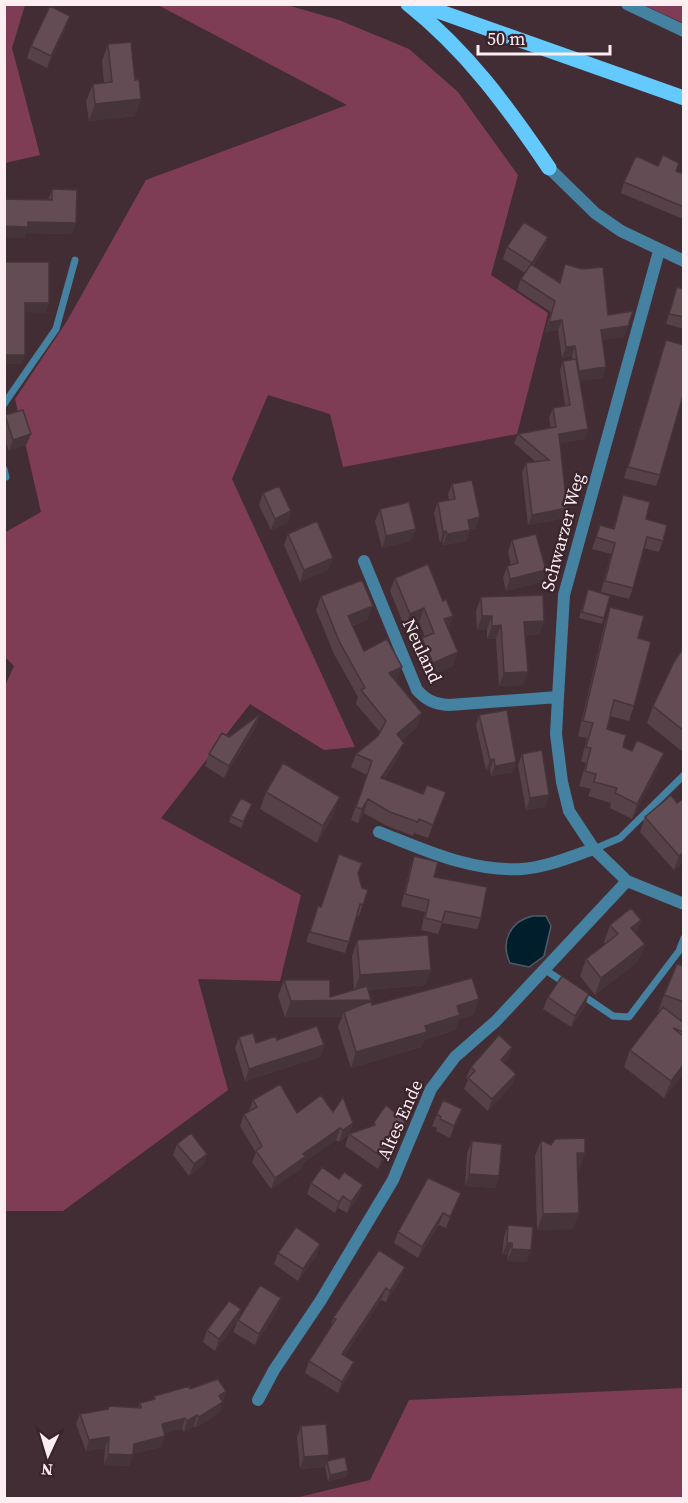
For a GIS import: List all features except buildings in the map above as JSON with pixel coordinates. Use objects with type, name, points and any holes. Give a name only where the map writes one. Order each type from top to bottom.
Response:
[{"type":"main road","points":[[408,4],[437,27],[487,80],[549,168]]},
{"type":"main road","points":[[418,4],[684,98]]},
{"type":"main road","points":[[655,87],[684,87]]},
{"type":"street","points":[[627,4],[684,31]]},
{"type":"street","points":[[549,168],[595,213],[621,231],[684,261]]},
{"type":"street","name":"Schwarzer Weg","points":[[627,881],[594,849],[569,811],[562,782],[556,734],[564,595],[659,251]]},
{"type":"street","name":"Neuland","points":[[364,561],[417,690],[426,699],[437,704],[449,705],[558,697]]},
{"type":"street","points":[[379,832],[444,858],[483,868],[524,869],[594,849]]},
{"type":"street","points":[[627,881],[684,904]]},
{"type":"street","name":"Altes Ende","points":[[258,1401],[274,1370],[321,1300],[393,1180],[431,1089],[455,1057],[496,1021],[627,881]]},
{"type":"lane","points":[[4,404],[56,329],[75,260]]},
{"type":"lane","points":[[594,849],[620,838],[684,775]]},
{"type":"lane","points":[[544,969],[613,1016],[629,1017],[678,951],[684,938]]},
{"type":"shaded area","points":[[4,5],[25,5],[12,48],[40,155],[5,163]]},
{"type":"shaded area","points":[[158,5],[287,5],[339,20],[409,49],[458,92],[518,175],[491,275],[548,313],[517,434],[343,467],[330,414],[268,395],[232,479],[355,747],[324,750],[250,704],[161,818],[301,895],[280,981],[198,979],[228,1090],[63,1211],[5,1211],[4,688],[14,666],[5,657],[4,533],[41,512],[15,399],[67,321],[146,180],[347,105]]},
{"type":"shaded area","points":[[644,5],[683,5],[683,23]]},
{"type":"shaded area","points":[[683,1388],[683,1498],[295,1498],[370,1480],[409,1400]]},
{"type":"water","points":[[533,916],[546,916],[551,926],[544,956],[529,967],[510,963],[506,948],[509,934],[518,922]]}]
